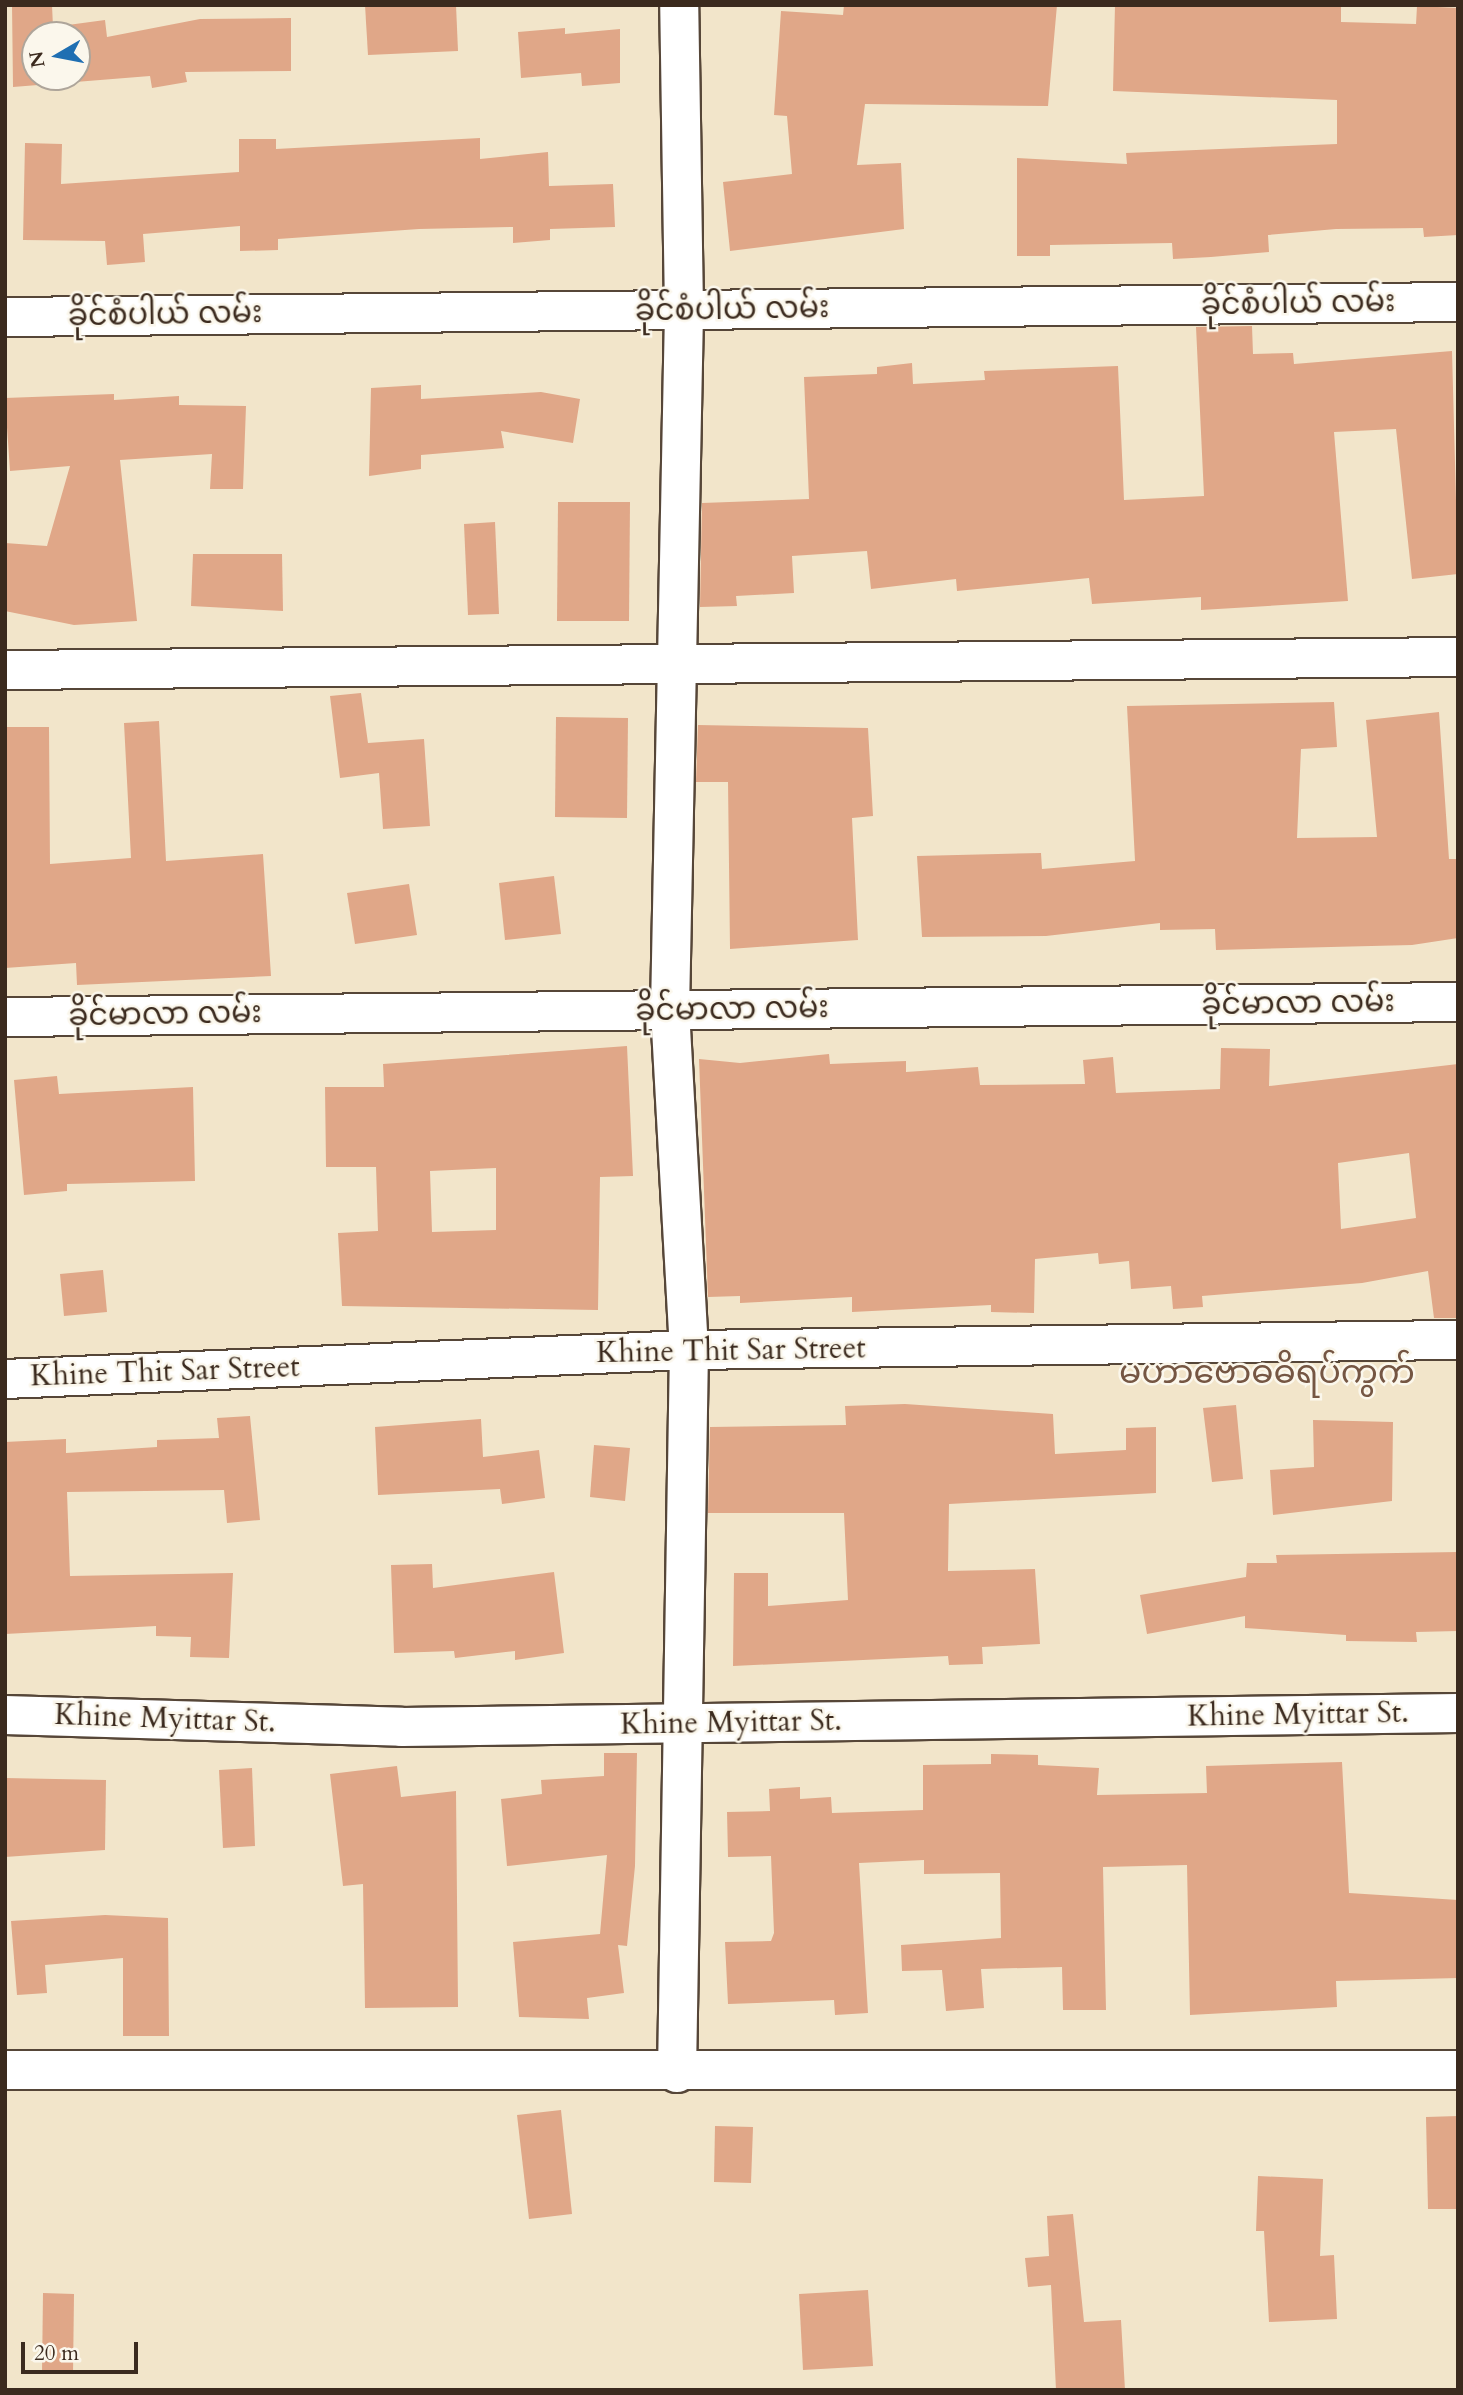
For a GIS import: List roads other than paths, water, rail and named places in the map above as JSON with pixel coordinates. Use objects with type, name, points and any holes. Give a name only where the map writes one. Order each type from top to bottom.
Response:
[{"type":"street","points":[[677,2073],[688,1723],[689,1350],[670,1010],[684,310],[680,5]]},
{"type":"street","name":"ခိုင်စံပါယ် လမ်း","points":[[5,317],[1458,302]]},
{"type":"street","points":[[5,670],[1458,657]]},
{"type":"street","name":"ခိုင်မာလာ လမ်း","points":[[5,1017],[1458,1003]]},
{"type":"street","name":"Khine Thit Sar Street","points":[[5,1379],[689,1350],[1458,1340]]},
{"type":"street","name":"Khine Myittar St.","points":[[5,1714],[402,1727],[1458,1713]]},
{"type":"street","points":[[5,2070],[677,2073],[1458,2070]]},
{"type":"district","name":"မဟာဗောဓဓိရပ်ကွက်","points":[[1267,1373]]}]
